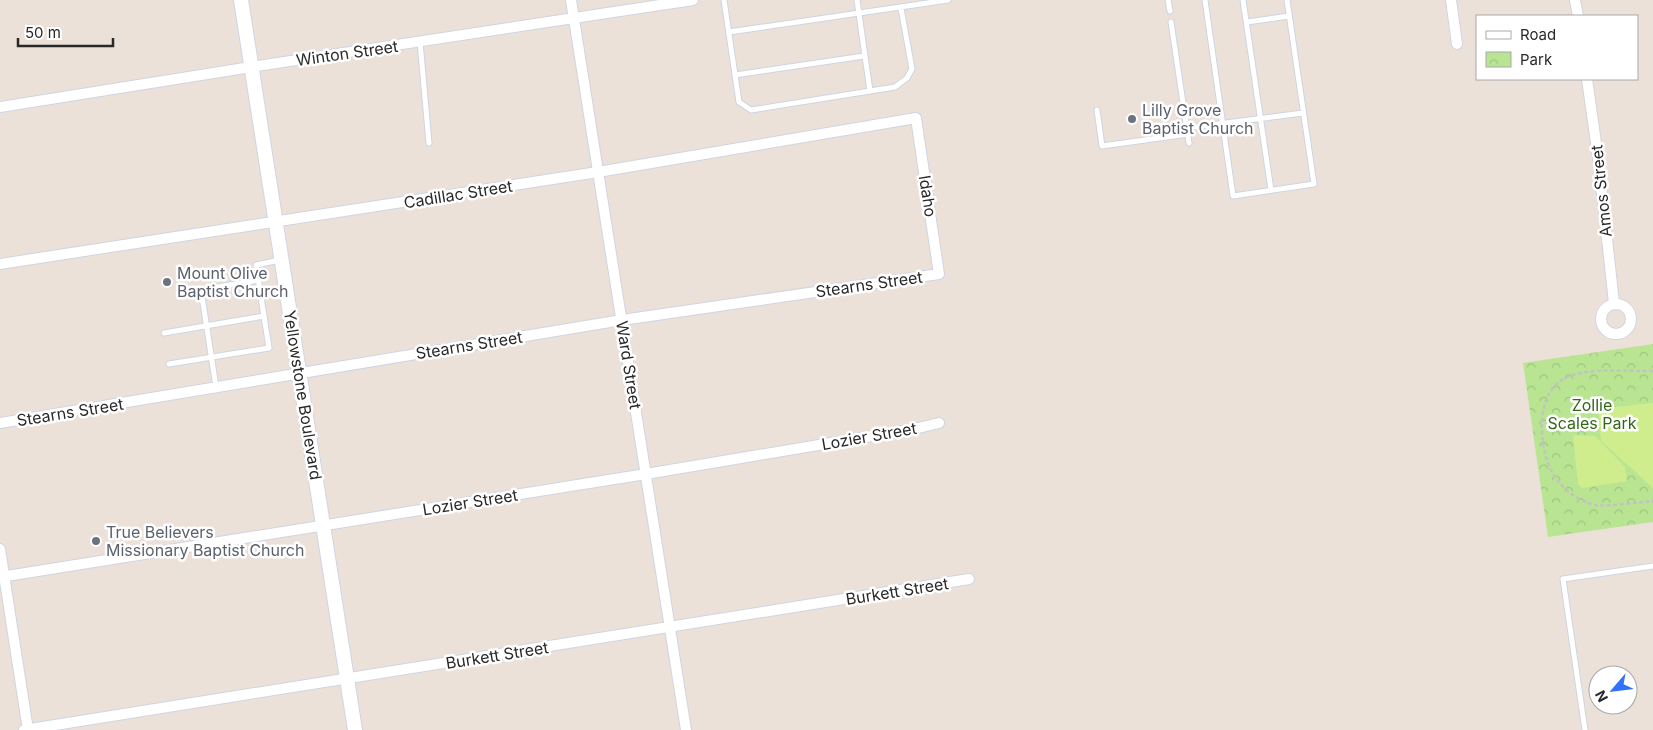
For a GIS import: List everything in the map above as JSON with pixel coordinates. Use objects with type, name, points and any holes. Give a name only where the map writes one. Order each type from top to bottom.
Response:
[{"type":"street","name":"Yellowstone Boulevard","points":[[241,0],[355,730]]},
{"type":"street","name":"Ward Street","points":[[571,0],[686,730]]},
{"type":"street","name":"Winton Street","points":[[0,107],[693,0]]},
{"type":"street","points":[[1451,0],[1457,44]]},
{"type":"street","points":[[1575,0],[1578,15]]},
{"type":"street","name":"Amos Street","points":[[1587,80],[1598,157],[1614,303]]},
{"type":"street","name":"Cadillac Street","points":[[0,264],[598,172],[916,118]]},
{"type":"street","name":"Idaho","points":[[916,118],[939,274]]},
{"type":"street","name":"Stearns Street","points":[[0,423],[622,320],[939,274]]},
{"type":"street","name":"Lozier Street","points":[[2,576],[646,474],[914,429],[939,423]]},
{"type":"street","points":[[0,549],[2,576],[27,730]]},
{"type":"street","name":"Burkett Street","points":[[27,730],[969,579]]},
{"type":"lane","points":[[724,0],[739,102],[752,110],[895,87],[907,78],[912,69],[901,8]]},
{"type":"lane","points":[[856,0],[870,91]]},
{"type":"lane","points":[[729,32],[948,0]]},
{"type":"lane","points":[[1168,0],[1170,11]]},
{"type":"lane","points":[[1205,0],[1233,196],[1314,184],[1287,0]]},
{"type":"lane","points":[[1244,0],[1271,190]]},
{"type":"lane","points":[[1247,22],[1289,16]]},
{"type":"lane","points":[[1171,22],[1189,143]]},
{"type":"lane","points":[[420,42],[429,143]]},
{"type":"lane","points":[[735,75],[864,56]]},
{"type":"lane","points":[[1098,110],[1102,146],[1223,124],[1303,113]]},
{"type":"lane","points":[[169,364],[269,348],[256,265],[281,259]]},
{"type":"lane","points":[[184,292],[258,280]]},
{"type":"lane","points":[[200,290],[216,387]]},
{"type":"lane","points":[[164,333],[264,316]]},
{"type":"lane","points":[[1585,730],[1562,579],[1653,566]]},
{"type":"path","points":[[1653,371],[1597,370],[1576,374],[1559,382],[1547,396],[1542,411],[1541,429],[1547,462],[1553,475],[1567,491],[1596,505],[1653,501]]},
{"type":"green space","name":"Zollie Scales Park","points":[[1653,344],[1653,522],[1548,537],[1523,363]]},
{"type":"green space","points":[[1653,403],[1653,488],[1601,441],[1598,409]]},
{"type":"green space","points":[[1573,435],[1595,436],[1625,467],[1627,481],[1582,488],[1578,484]]},
{"type":"place","name":"Lilly Grove Baptist Church","points":[[1132,119]]},
{"type":"place","name":"Mount Olive Baptist Church","points":[[167,282]]},
{"type":"place","name":"True Believers Missionary Baptist Church","points":[[96,541]]}]
